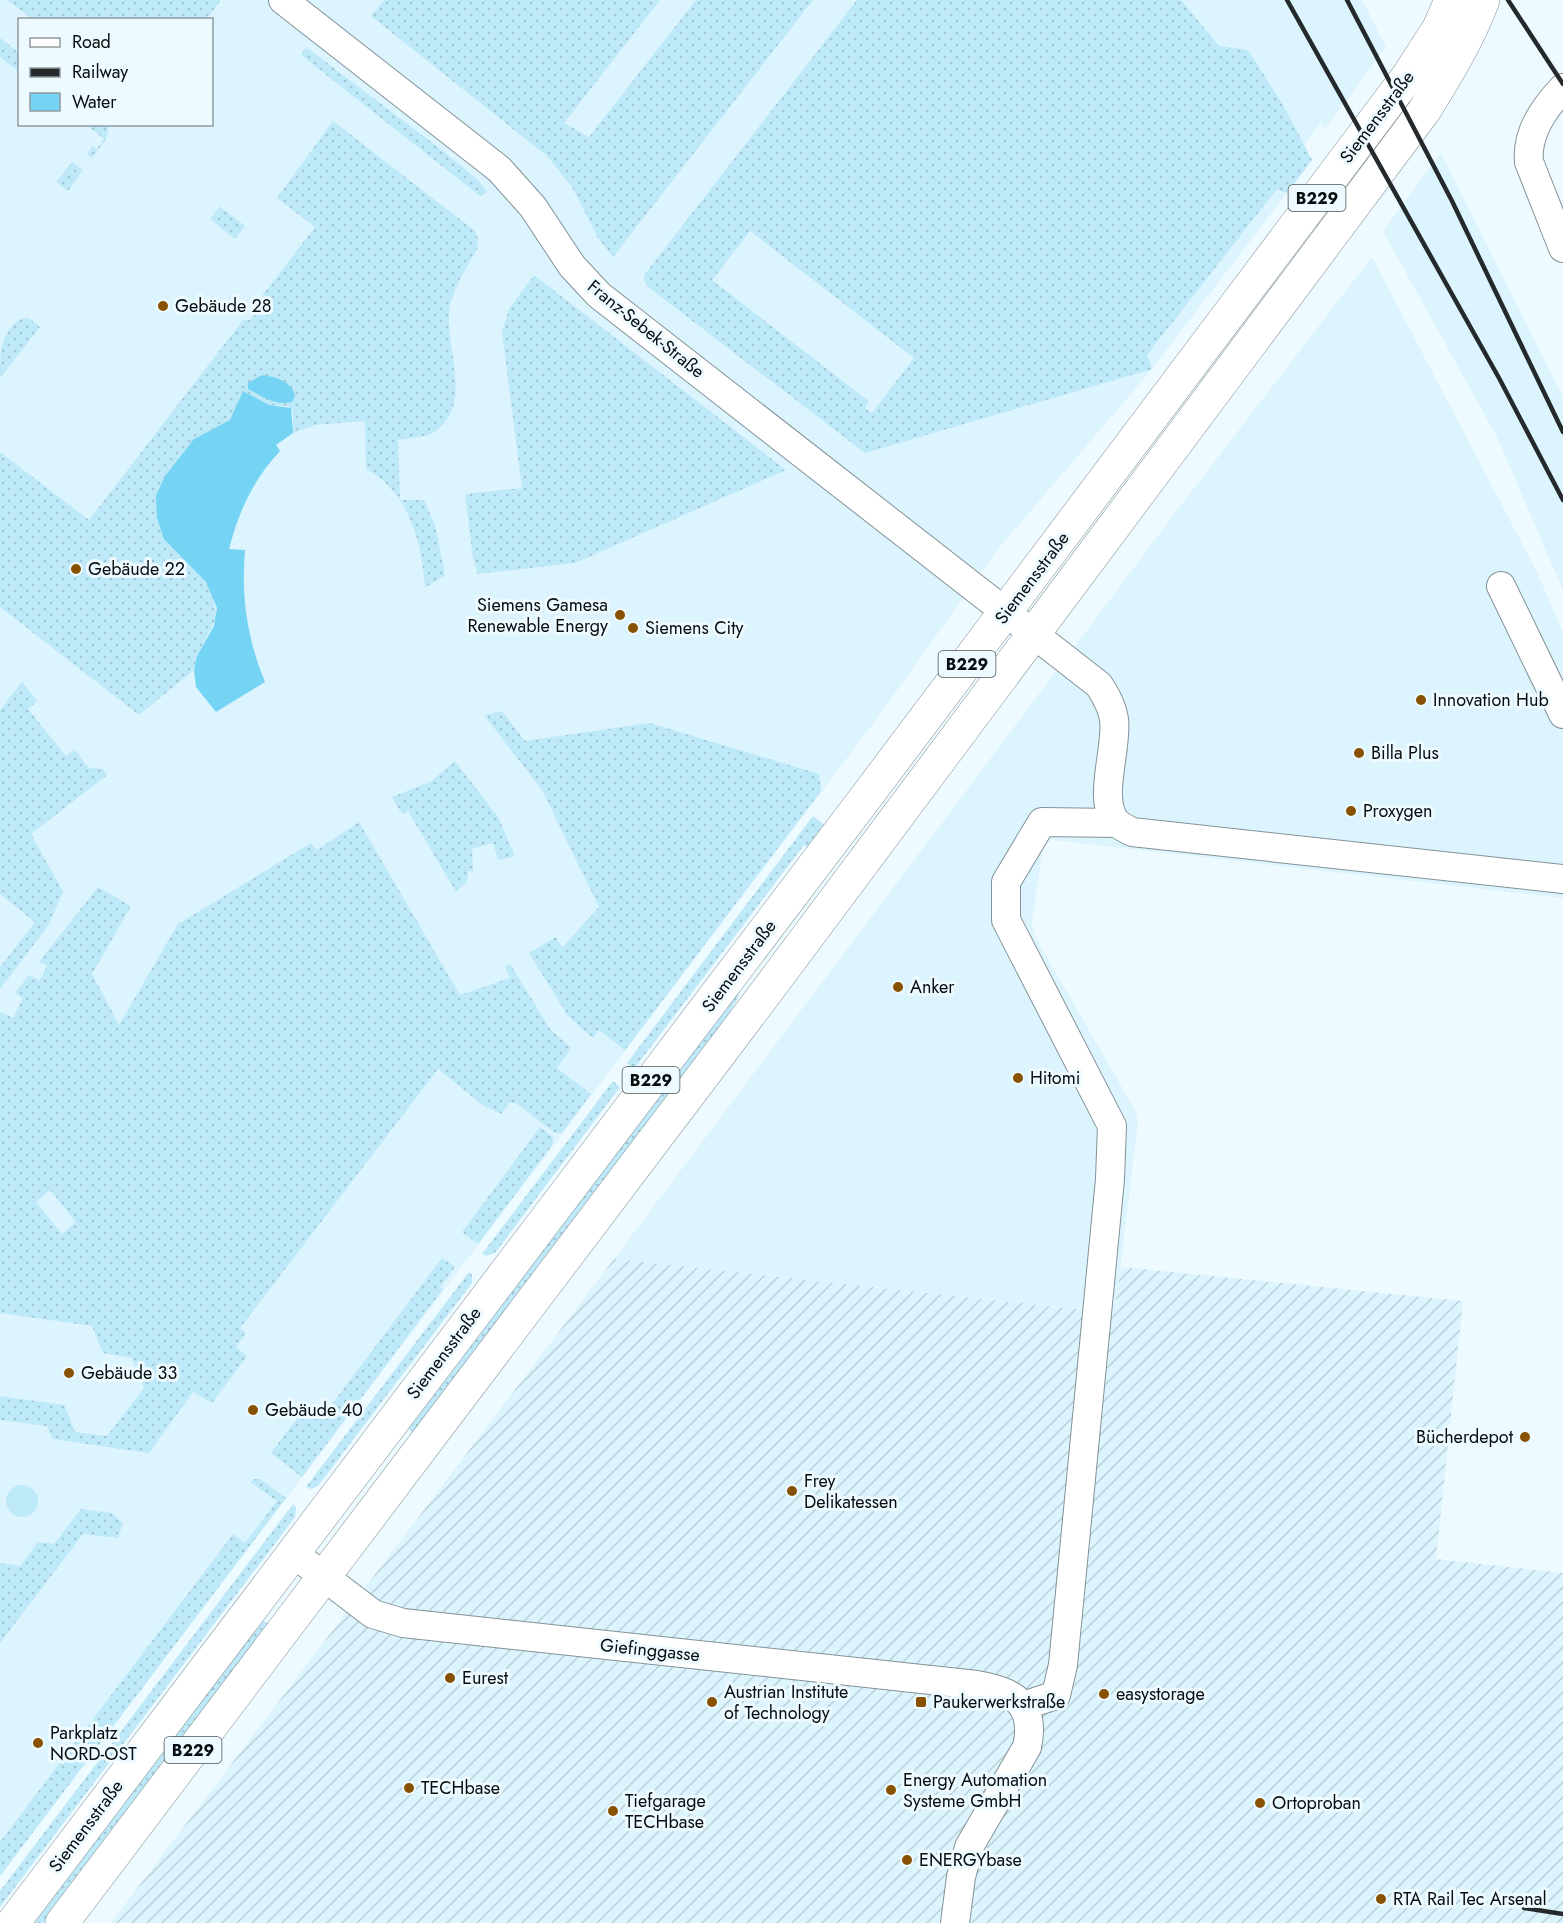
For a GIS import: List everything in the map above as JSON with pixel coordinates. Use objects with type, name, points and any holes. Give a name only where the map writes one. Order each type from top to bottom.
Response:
[{"type":"main road","name":"Siemensstraße","points":[[13,1923],[1007,610],[1408,76],[1439,28],[1451,0]]},
{"type":"main road","name":"Siemensstraße","points":[[62,1923],[324,1578],[1424,111],[1454,62],[1483,0]]},
{"type":"street","name":"Franz-Sebek-Straße","points":[[283,0],[499,169],[533,207],[572,266],[599,295],[1007,610],[1099,685],[1110,703],[1114,720],[1114,743],[1107,795],[1111,813],[1117,823]]},
{"type":"street","points":[[1563,88],[1553,98],[1530,136],[1527,148],[1529,162],[1563,248]]},
{"type":"street","points":[[1500,586],[1563,714]]},
{"type":"street","points":[[955,1923],[961,1877],[969,1847],[1027,1747],[1030,1725],[1023,1706],[1056,1695],[1063,1665],[1110,1179],[1112,1126],[1006,920],[1006,882],[1042,822],[1117,823],[1132,832],[1563,879]]},
{"type":"street","name":"Giefinggasse","points":[[293,1553],[373,1614],[404,1623],[977,1685],[998,1688],[1023,1706]]},
{"type":"shaded area","points":[[0,0],[1254,0],[1257,3],[1256,0],[1362,0],[1386,47],[1325,129],[1321,122],[1304,145],[1312,160],[1152,369],[999,548],[869,729],[0,1876]]},
{"type":"shaded area","points":[[7,0],[221,0],[208,18],[32,18]]},
{"type":"shaded area","points":[[384,0],[660,0],[564,123],[589,137],[696,0],[813,0],[613,257],[598,238],[572,187],[547,156],[371,16]]},
{"type":"shaded area","points":[[857,0],[1181,0],[1219,46],[1248,50],[1283,105],[1312,160],[1287,193],[1277,189],[1153,347],[1147,356],[1152,369],[865,453],[647,286],[644,280],[645,274]],"holes":[[[750,231],[914,358],[872,413],[865,408],[869,402],[866,399],[712,280]]]},
{"type":"shaded area","points":[[0,38],[18,52],[18,71],[0,57]]},
{"type":"shaded area","points":[[306,47],[443,151],[478,180],[487,192],[480,196],[301,55]]},
{"type":"shaded area","points":[[333,121],[475,231],[478,239],[477,249],[456,287],[450,304],[449,326],[455,374],[453,406],[447,419],[433,433],[398,440],[400,500],[424,500],[435,525],[445,575],[425,588],[421,553],[403,505],[381,479],[366,469],[365,421],[315,425],[293,433],[293,411],[288,406],[269,405],[243,391],[230,420],[194,439],[206,582],[211,589],[217,617],[197,656],[194,670],[139,715],[0,607],[0,452],[89,520],[243,320],[250,320],[263,303],[262,296],[315,227],[277,198]]},
{"type":"shaded area","points":[[88,126],[109,126],[106,139],[92,158],[87,154],[92,146],[97,149],[104,139]]},
{"type":"shaded area","points":[[1441,153],[1563,397],[1563,590],[1498,439],[1383,231]]},
{"type":"shaded area","points":[[72,162],[83,170],[68,191],[56,182]]},
{"type":"shaded area","points":[[220,207],[245,226],[235,239],[210,219]]},
{"type":"shaded area","points":[[1372,257],[1537,572],[1563,633],[1563,898],[1044,839],[1032,922],[1034,935],[1136,1112],[1138,1121],[1115,1313],[614,1259],[1185,500]]},
{"type":"shaded area","points":[[534,275],[786,470],[575,563],[478,574],[473,558],[465,494],[522,488],[502,332],[509,309]]},
{"type":"shaded area","points":[[23,318],[29,318],[40,327],[0,378],[1,352],[6,336],[15,323]]},
{"type":"shaded area","points":[[22,682],[37,701],[28,709],[66,756],[75,750],[89,768],[103,769],[107,775],[31,834],[63,892],[48,926],[0,989],[0,967],[35,922],[0,894],[0,710]]},
{"type":"shaded area","points":[[502,711],[525,741],[650,723],[819,774],[821,791],[625,1050],[599,1030],[593,1038],[568,1016],[529,953],[556,937],[562,948],[599,907],[542,790],[484,715]]},
{"type":"shaded area","points":[[455,761],[498,817],[515,856],[498,860],[493,843],[472,849],[473,871],[468,871],[467,881],[456,892],[408,811],[402,814],[392,797],[430,782]]},
{"type":"shaded area","points":[[813,816],[825,825],[809,849],[804,845],[634,1069],[627,1063]]},
{"type":"shaded area","points":[[359,822],[460,995],[510,978],[505,967],[510,964],[550,1029],[571,1048],[557,1068],[591,1094],[562,1133],[555,1133],[516,1103],[509,1103],[501,1114],[484,1106],[438,1069],[240,1328],[246,1333],[236,1347],[247,1356],[212,1403],[193,1392],[149,1453],[53,1439],[47,1426],[0,1420],[0,1396],[64,1405],[75,1432],[107,1436],[144,1388],[132,1358],[103,1353],[92,1326],[0,1313],[0,1012],[13,1018],[23,998],[15,993],[29,975],[40,980],[47,966],[39,962],[98,887],[131,906],[92,974],[119,1025],[178,924],[311,843],[317,850]],"holes":[[[50,1190],[76,1222],[62,1234],[36,1202]]]},
{"type":"shaded area","points":[[734,992],[739,996],[722,1026],[417,1435],[404,1426]]},
{"type":"shaded area","points":[[613,1081],[620,1087],[495,1253],[486,1256],[482,1254]]},
{"type":"shaded area","points":[[540,1127],[553,1137],[553,1144],[478,1244],[462,1232]]},
{"type":"shaded area","points":[[442,1258],[455,1267],[440,1287],[443,1289],[302,1477],[271,1453],[308,1404],[323,1416]]},
{"type":"shaded area","points":[[614,1259],[1114,1313],[1121,1267],[1463,1301],[1436,1559],[1563,1573],[1563,1923],[111,1923]]},
{"type":"shaded area","points":[[469,1272],[472,1275],[472,1283],[318,1486],[311,1489],[306,1487]]},
{"type":"shaded area","points":[[260,1479],[286,1498],[0,1876],[0,1842],[233,1534],[245,1543],[277,1501],[250,1482]]},
{"type":"shaded area","points":[[22,1485],[34,1489],[38,1501],[34,1513],[22,1517],[10,1513],[6,1501],[10,1489]]},
{"type":"shaded area","points":[[293,1504],[296,1507],[295,1517],[0,1907],[0,1891]]},
{"type":"shaded area","points":[[81,1509],[111,1513],[123,1523],[118,1538],[83,1534],[0,1643],[0,1563],[20,1566],[38,1542],[54,1544]]},
{"type":"shaded area","points":[[260,1618],[272,1627],[48,1923],[29,1923]]},
{"type":"water","points":[[262,375],[287,383],[295,396],[292,402],[280,403],[248,389],[248,383]]},
{"type":"water","points":[[243,391],[269,405],[291,408],[293,433],[276,445],[280,451],[262,473],[248,497],[229,549],[245,550],[244,584],[247,617],[265,682],[216,712],[196,687],[194,670],[197,656],[214,626],[217,608],[206,582],[164,539],[157,518],[156,496],[165,476],[194,439],[230,420]]},
{"type":"railway","points":[[1287,0],[1499,378],[1563,500]]},
{"type":"railway","points":[[1347,0],[1452,201],[1563,432]]},
{"type":"railway","points":[[1508,0],[1563,84]]},
{"type":"railway","points":[[1524,1908],[1563,1914]]},
{"type":"place","name":"Gebäude 28","points":[[163,306]]},
{"type":"place","name":"Gebäude 22","points":[[76,569]]},
{"type":"place","name":"Siemens Gamesa Renewable Energy","points":[[620,615]]},
{"type":"place","name":"Siemens City","points":[[633,628]]},
{"type":"place","name":"Innovation Hub","points":[[1421,700]]},
{"type":"place","name":"Billa Plus","points":[[1359,753]]},
{"type":"place","name":"Proxygen","points":[[1351,811]]},
{"type":"place","name":"Anker","points":[[898,987]]},
{"type":"place","name":"Hitomi","points":[[1018,1078]]},
{"type":"place","name":"Gebäude 33","points":[[69,1373]]},
{"type":"place","name":"Gebäude 40","points":[[253,1410]]},
{"type":"place","name":"Bücherdepot","points":[[1525,1437]]},
{"type":"place","name":"Frey Delikatessen","points":[[792,1491]]},
{"type":"place","name":"Eurest","points":[[450,1678]]},
{"type":"place","name":"easystorage","points":[[1104,1694]]},
{"type":"place","name":"Austrian Institute of Technology","points":[[712,1702]]},
{"type":"place","name":"Paukerwerkstraße","points":[[921,1702]]},
{"type":"place","name":"Parkplatz NORD-OST","points":[[38,1743]]},
{"type":"place","name":"TECHbase","points":[[409,1788]]},
{"type":"place","name":"Energy Automation Systeme GmbH","points":[[891,1790]]},
{"type":"place","name":"Ortoproban","points":[[1260,1803]]},
{"type":"place","name":"Tiefgarage TECHbase","points":[[613,1811]]},
{"type":"place","name":"ENERGYbase","points":[[907,1860]]},
{"type":"place","name":"RTA Rail Tec Arsenal","points":[[1381,1899]]}]
